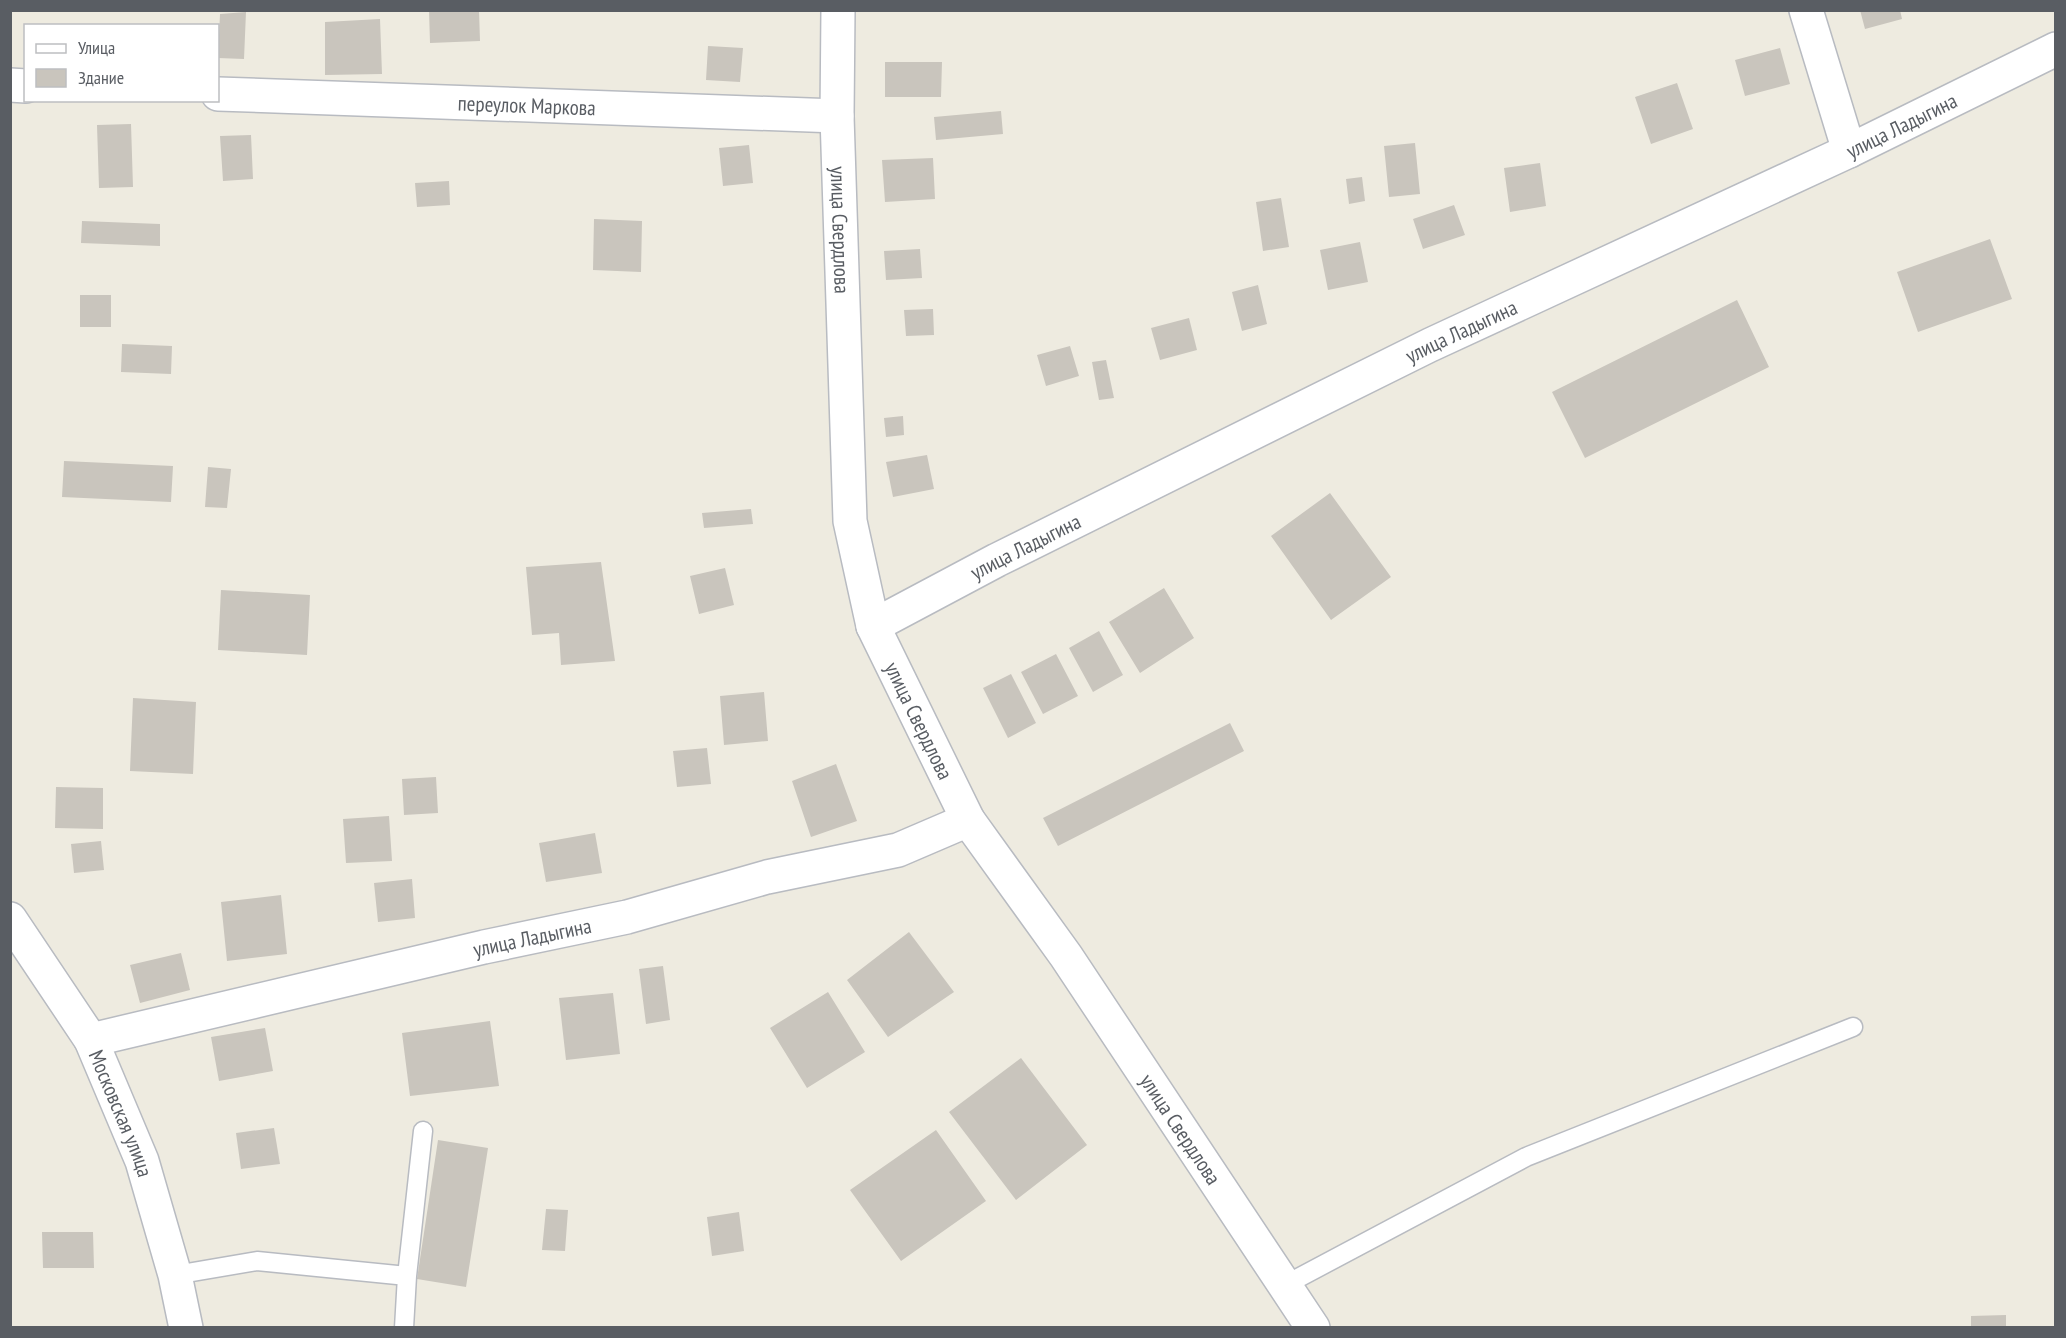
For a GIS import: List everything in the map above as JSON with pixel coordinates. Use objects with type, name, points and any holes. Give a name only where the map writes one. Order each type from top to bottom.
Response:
[{"type":"street","name":"улица Свердлова","points":[[838,10],[837,116],[850,521],[873,626],[968,820],[1066,956],[1314,1328]]},
{"type":"street","points":[[1806,10],[1849,151]]},
{"type":"street","name":"улица Ладыгина","points":[[873,626],[997,560],[1430,345],[1849,151],[2055,50]]},
{"type":"street","name":"переулок Маркова","points":[[219,94],[837,116]]},
{"type":"street","name":"улица Ладыгина","points":[[91,1040],[484,947],[627,917],[767,877],[898,850],[968,820]]},
{"type":"street","name":"Московская улица","points":[[10,919],[91,1040],[142,1161],[175,1275],[186,1328]]},
{"type":"lane","points":[[1285,1284],[1526,1157],[1853,1027]]},
{"type":"lane","points":[[404,1328],[407,1276],[423,1131]]},
{"type":"lane","points":[[175,1275],[257,1261],[407,1276]]},
{"type":"building","points":[[429,10],[479,10],[480,41],[430,43]]},
{"type":"building","points":[[1860,10],[1900,10],[1902,19],[1865,29]]},
{"type":"building","points":[[246,12],[244,59],[219,58],[220,14]]},
{"type":"building","points":[[380,19],[382,74],[325,75],[325,22]]},
{"type":"building","points":[[708,46],[743,48],[740,82],[706,80]]},
{"type":"building","points":[[1780,48],[1790,84],[1745,96],[1735,60]]},
{"type":"building","points":[[885,62],[942,62],[941,97],[885,97]]},
{"type":"building","points":[[1677,83],[1693,129],[1651,144],[1635,97]]},
{"type":"building","points":[[1001,111],[1003,134],[936,140],[934,117]]},
{"type":"building","points":[[131,124],[133,187],[99,188],[97,125]]},
{"type":"building","points":[[251,135],[253,179],[223,181],[220,136]]},
{"type":"building","points":[[1415,143],[1420,194],[1389,197],[1384,146]]},
{"type":"building","points":[[749,145],[753,183],[723,186],[719,148]]},
{"type":"building","points":[[933,158],[935,199],[885,202],[882,160]]},
{"type":"building","points":[[1540,163],[1546,206],[1510,212],[1504,168]]},
{"type":"building","points":[[1362,177],[1365,201],[1349,204],[1346,179]]},
{"type":"building","points":[[449,181],[450,205],[417,207],[415,183]]},
{"type":"building","points":[[1281,198],[1289,247],[1263,251],[1256,202]]},
{"type":"building","points":[[1454,205],[1465,235],[1423,249],[1413,219]]},
{"type":"building","points":[[594,219],[642,221],[641,272],[593,270]]},
{"type":"building","points":[[82,221],[160,224],[160,246],[81,243]]},
{"type":"building","points":[[1990,239],[2012,299],[1918,332],[1897,272]]},
{"type":"building","points":[[1360,242],[1368,282],[1328,290],[1320,250]]},
{"type":"building","points":[[920,249],[922,278],[886,280],[884,251]]},
{"type":"building","points":[[1258,285],[1267,324],[1242,331],[1232,292]]},
{"type":"building","points":[[80,295],[111,295],[111,327],[80,327]]},
{"type":"building","points":[[1737,300],[1769,367],[1585,458],[1552,392]]},
{"type":"building","points":[[933,309],[934,335],[906,336],[904,310]]},
{"type":"building","points":[[1189,318],[1197,350],[1160,360],[1151,328]]},
{"type":"building","points":[[122,344],[172,346],[171,374],[121,372]]},
{"type":"building","points":[[1070,346],[1079,376],[1046,386],[1037,355]]},
{"type":"building","points":[[1106,360],[1114,398],[1099,400],[1092,362]]},
{"type":"building","points":[[903,416],[904,435],[886,437],[884,418]]},
{"type":"building","points":[[927,455],[934,489],[893,497],[886,462]]},
{"type":"building","points":[[64,461],[173,466],[171,502],[62,497]]},
{"type":"building","points":[[208,467],[231,469],[227,508],[205,507]]},
{"type":"building","points":[[1330,493],[1391,577],[1331,620],[1271,536]]},
{"type":"building","points":[[751,509],[753,524],[704,528],[702,513]]},
{"type":"building","points":[[601,562],[615,661],[561,665],[559,633],[532,635],[526,567]]},
{"type":"building","points":[[725,568],[734,605],[699,614],[690,576]]},
{"type":"building","points":[[1164,588],[1194,638],[1140,673],[1109,622]]},
{"type":"building","points":[[221,590],[310,595],[307,655],[218,650]]},
{"type":"building","points":[[1099,631],[1123,675],[1093,692],[1069,648]]},
{"type":"building","points":[[1056,654],[1078,696],[1043,714],[1021,672]]},
{"type":"building","points":[[1011,674],[1036,723],[1008,738],[983,688]]},
{"type":"building","points":[[764,692],[768,741],[724,745],[720,696]]},
{"type":"building","points":[[133,698],[196,702],[193,774],[130,771]]},
{"type":"building","points":[[1230,723],[1244,751],[1058,846],[1043,818]]},
{"type":"building","points":[[707,748],[711,784],[677,787],[673,751]]},
{"type":"building","points":[[836,764],[857,821],[811,837],[792,781]]},
{"type":"building","points":[[436,777],[438,813],[404,815],[402,779]]},
{"type":"building","points":[[56,787],[103,788],[103,829],[55,828]]},
{"type":"building","points":[[389,816],[392,861],[346,863],[343,819]]},
{"type":"building","points":[[595,833],[602,873],[546,882],[539,843]]},
{"type":"building","points":[[101,841],[104,870],[74,873],[71,844]]},
{"type":"building","points":[[412,879],[415,918],[378,922],[374,883]]},
{"type":"building","points":[[281,895],[287,954],[227,961],[221,902]]},
{"type":"building","points":[[909,932],[954,992],[888,1037],[847,980]]},
{"type":"building","points":[[181,953],[190,990],[140,1003],[130,965]]},
{"type":"building","points":[[663,966],[670,1020],[646,1024],[639,969]]},
{"type":"building","points":[[828,992],[865,1052],[807,1088],[770,1028]]},
{"type":"building","points":[[613,993],[620,1054],[566,1060],[559,998]]},
{"type":"building","points":[[490,1021],[499,1086],[410,1096],[402,1033]]},
{"type":"building","points":[[265,1028],[273,1071],[219,1081],[211,1037]]},
{"type":"building","points":[[1021,1058],[1087,1145],[1016,1200],[949,1112]]},
{"type":"building","points":[[274,1128],[280,1164],[241,1169],[236,1133]]},
{"type":"building","points":[[936,1130],[986,1201],[901,1261],[850,1190]]},
{"type":"building","points":[[438,1140],[488,1148],[466,1287],[417,1279]]},
{"type":"building","points":[[546,1209],[568,1210],[565,1251],[542,1250]]},
{"type":"building","points":[[739,1212],[744,1251],[712,1256],[707,1217]]},
{"type":"building","points":[[42,1232],[93,1232],[94,1268],[43,1268]]},
{"type":"building","points":[[2006,1315],[2006,1328],[1971,1328],[1971,1316]]}]
